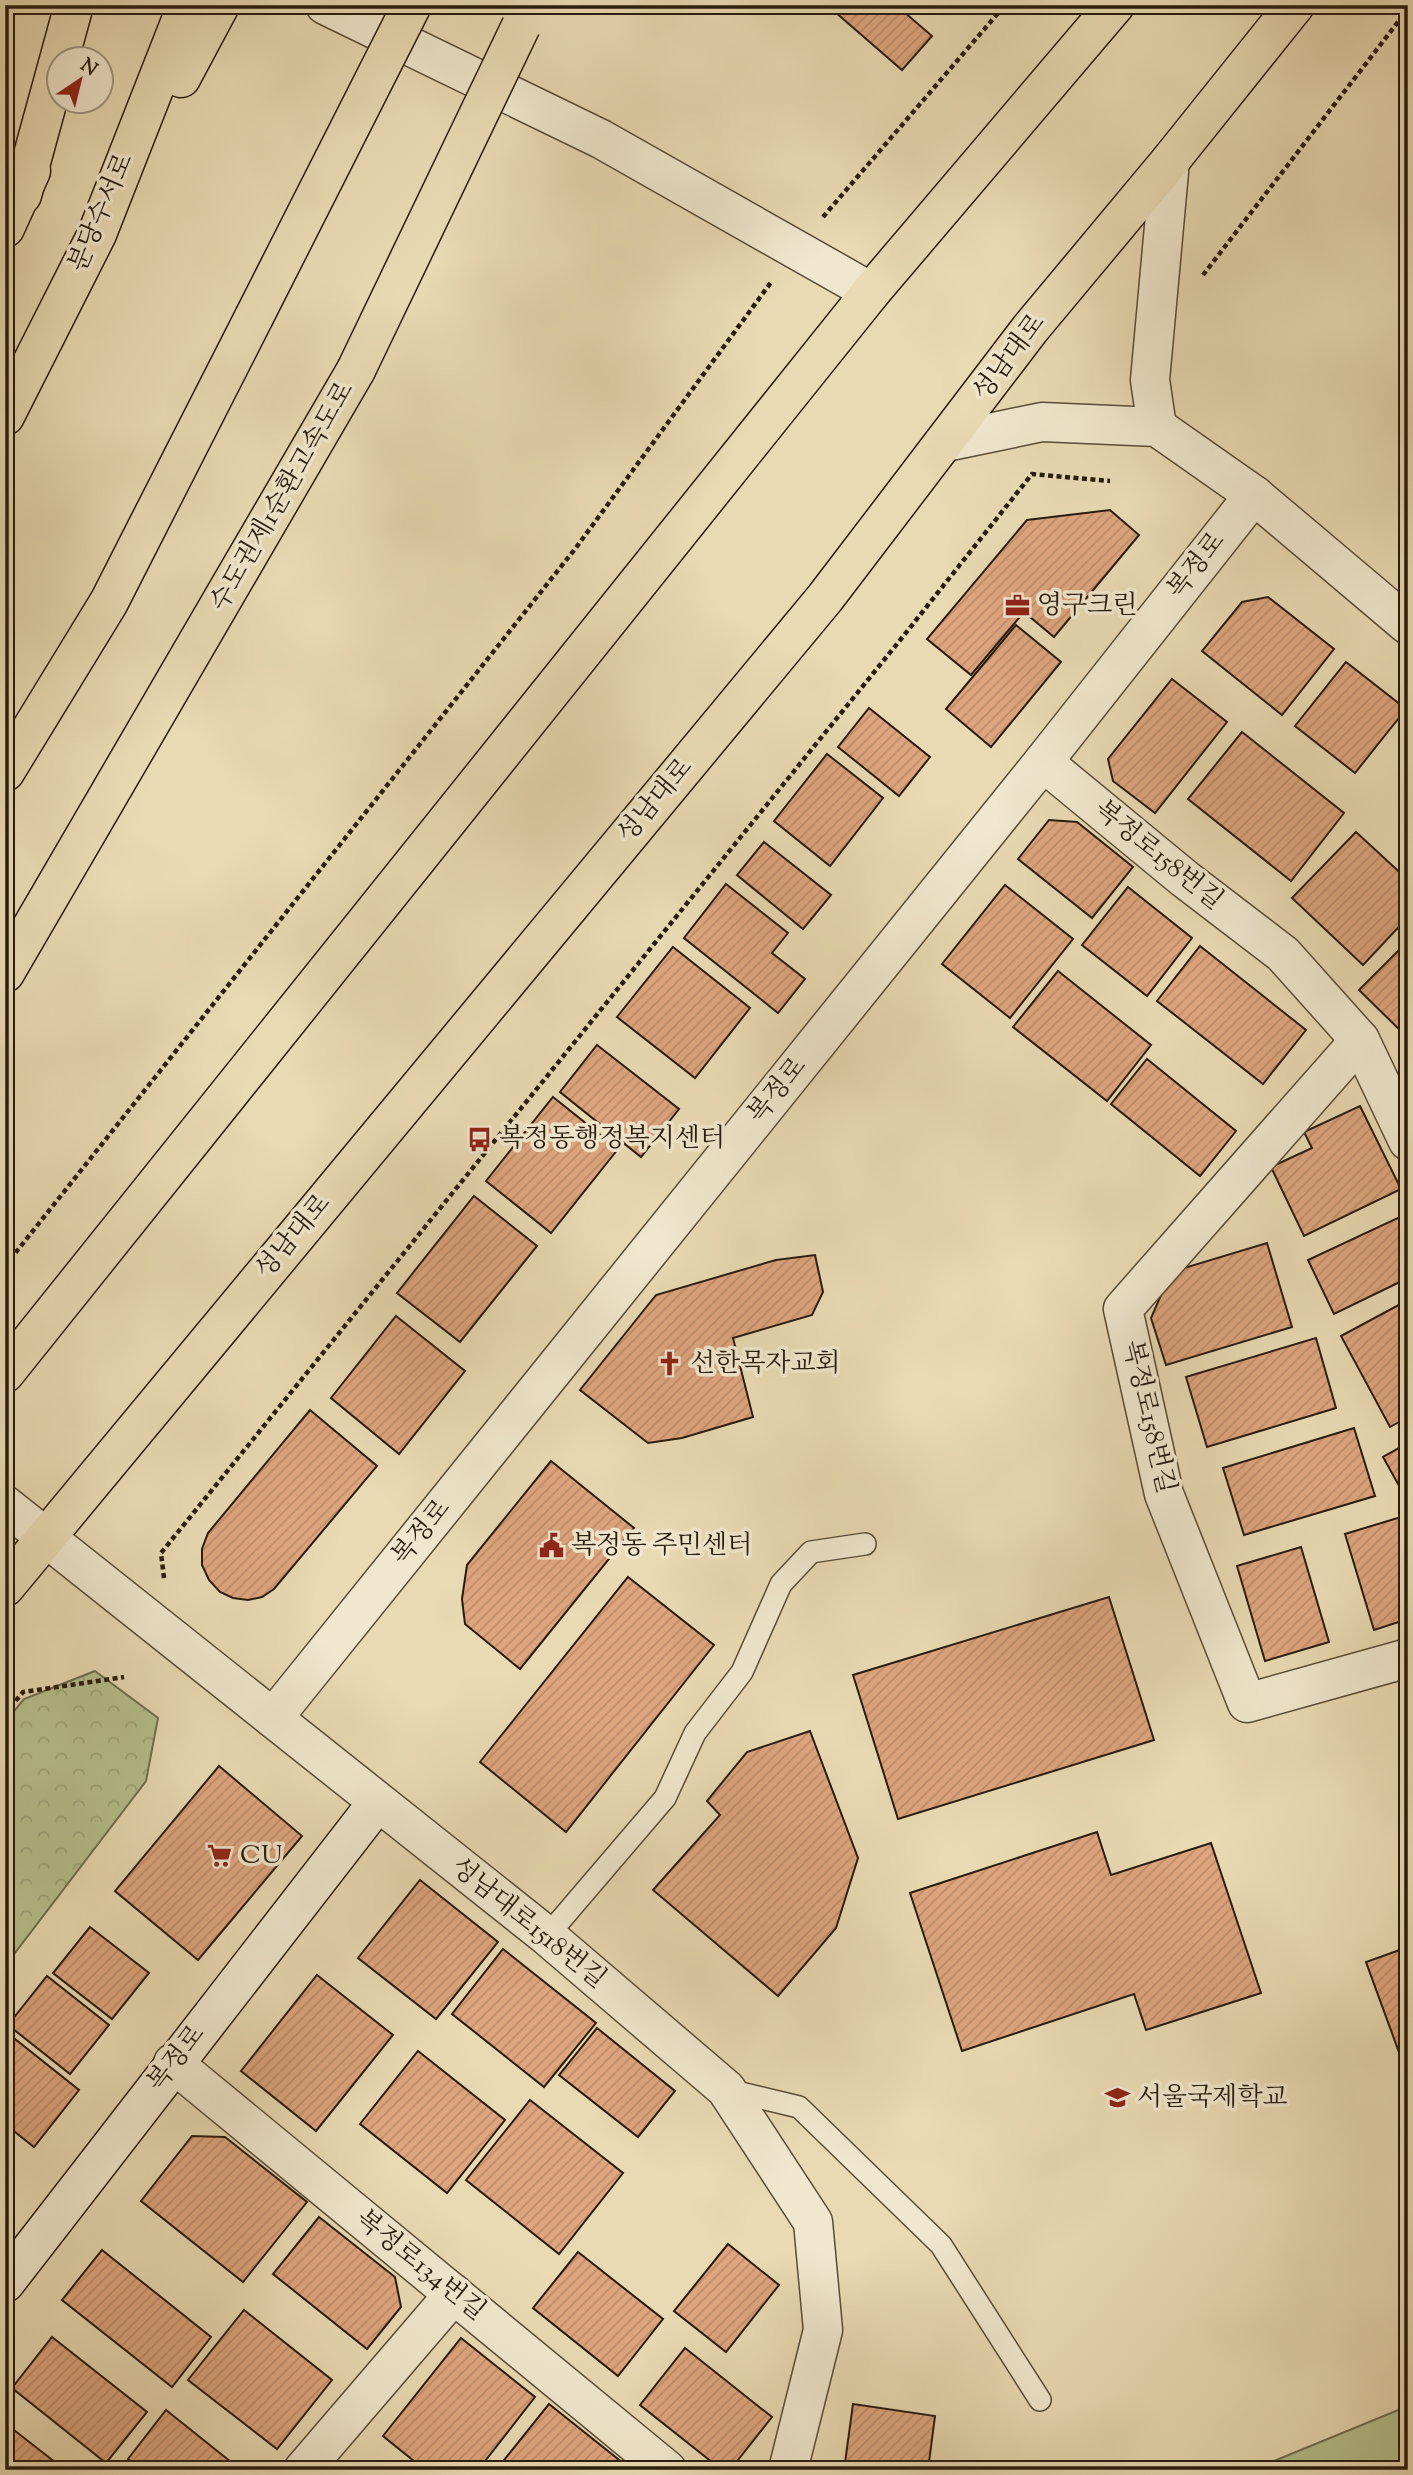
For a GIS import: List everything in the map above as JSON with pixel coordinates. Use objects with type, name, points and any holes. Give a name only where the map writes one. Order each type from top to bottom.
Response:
[{"type":"main road","points":[[22,195],[74,5]]},
{"type":"main road","points":[[85,46],[102,5]]},
{"type":"main road","name":"분당수서로","points":[[5,416],[97,234],[187,5]]},
{"type":"main road","points":[[97,234],[220,5]]},
{"type":"main road","points":[[5,772],[109,602],[412,5]]},
{"type":"main road","points":[[5,1373],[871,292],[1115,5]]},
{"type":"main road","name":"성남대로","points":[[5,1587],[816,608],[946,442],[1030,329],[1295,5]]},
{"type":"main road","name":"수도권제1순환고속도로","points":[[5,973],[356,370],[526,15]]},
{"type":"main road","points":[[5,228],[55,116]]},
{"type":"street","points":[[325,5],[601,139],[871,292]]},
{"type":"street","points":[[1157,427],[1150,380],[1170,161]]},
{"type":"street","points":[[946,442],[1042,422],[1157,427],[1254,495],[1408,625]]},
{"type":"street","name":"복정로","points":[[273,1718],[1043,762],[1254,495]]},
{"type":"street","name":"복정로158번길","points":[[1043,762],[1185,879],[1283,954],[1360,1040],[1408,1140]]},
{"type":"street","name":"복정로158번길","points":[[1360,1040],[1123,1309],[1164,1494],[1247,1703],[1408,1658]]},
{"type":"street","name":"성남대로1518번길","points":[[5,1505],[547,1936],[726,2089],[813,2222],[822,2330],[788,2470]]},
{"type":"street","name":"복정로","points":[[5,2283],[377,1803]]},
{"type":"street","name":"복정로134번길","points":[[173,2063],[667,2470]]},
{"type":"street","points":[[303,2470],[454,2294]]},
{"type":"lane","points":[[547,1936],[665,1798],[695,1733],[742,1672],[781,1584],[811,1552],[865,1544]]},
{"type":"lane","points":[[726,2089],[799,2107],[941,2245],[1040,2400]]},
{"type":"path","points":[[5,1266],[575,550],[795,248],[1005,5]]},
{"type":"path","points":[[1201,278],[1408,9]]},
{"type":"path","points":[[164,1579],[160,1553],[814,748],[1032,474],[1110,481]]},
{"type":"path","points":[[5,1714],[23,1692],[124,1677]]},
{"type":"green space","points":[[95,1671],[158,1718],[146,1781],[5,1966],[5,1722],[24,1699]]},
{"type":"green space","points":[[1408,2406],[1408,2470],[1252,2470]]},
{"type":"building","points":[[827,5],[896,5],[932,36],[902,70]]},
{"type":"building","points":[[1110,510],[1139,535],[1054,637],[1024,612],[971,675],[927,639],[1027,520]]},
{"type":"building","points":[[1268,597],[1334,649],[1282,715],[1202,651],[1242,602]]},
{"type":"building","points":[[1016,625],[1061,662],[991,747],[946,709]]},
{"type":"building","points":[[1346,662],[1406,709],[1355,773],[1295,726]]},
{"type":"building","points":[[1172,679],[1227,722],[1155,813],[1113,781],[1108,759]]},
{"type":"building","points":[[869,708],[930,757],[899,796],[838,747]]},
{"type":"building","points":[[1242,732],[1344,813],[1291,881],[1188,799]]},
{"type":"building","points":[[827,754],[883,798],[830,866],[774,821]]},
{"type":"building","points":[[1049,820],[1077,822],[1133,867],[1092,918],[1018,859]]},
{"type":"building","points":[[1356,832],[1408,880],[1408,917],[1363,965],[1292,898]]},
{"type":"building","points":[[764,842],[831,895],[803,929],[737,875]]},
{"type":"building","points":[[726,884],[788,933],[772,953],[805,979],[778,1013],[684,938]]},
{"type":"building","points":[[1005,885],[1073,939],[1010,1018],[942,964]]},
{"type":"building","points":[[1128,887],[1192,938],[1147,996],[1082,945]]},
{"type":"building","points":[[1408,941],[1408,1038],[1359,990]]},
{"type":"building","points":[[1200,946],[1306,1030],[1263,1084],[1157,1001]]},
{"type":"building","points":[[673,947],[750,1008],[695,1078],[617,1017]]},
{"type":"building","points":[[1058,971],[1151,1045],[1107,1101],[1013,1027]]},
{"type":"building","points":[[597,1045],[679,1109],[641,1157],[560,1092]]},
{"type":"building","points":[[1147,1059],[1236,1131],[1200,1176],[1111,1104]]},
{"type":"building","points":[[553,1097],[618,1149],[551,1233],[486,1181]]},
{"type":"building","points":[[1360,1106],[1401,1189],[1304,1236],[1271,1167],[1312,1148],[1304,1132]]},
{"type":"building","points":[[474,1196],[537,1246],[460,1342],[397,1293]]},
{"type":"building","points":[[1402,1216],[1408,1227],[1408,1278],[1334,1314],[1308,1260]]},
{"type":"building","points":[[1267,1243],[1292,1327],[1166,1365],[1151,1318],[1171,1272]]},
{"type":"building","name":"선한목자교회","points":[[815,1255],[823,1292],[812,1315],[733,1338],[753,1417],[682,1438],[648,1443],[580,1390],[656,1295],[776,1260]]},
{"type":"building","points":[[1408,1300],[1408,1417],[1390,1427],[1341,1336]]},
{"type":"building","points":[[396,1316],[465,1371],[399,1454],[331,1398]]},
{"type":"building","points":[[1316,1338],[1336,1408],[1207,1447],[1186,1377]]},
{"type":"building","points":[[310,1410],[377,1466],[274,1589],[262,1597],[248,1600],[233,1598],[220,1592],[209,1580],[202,1565],[202,1549],[208,1533]]},
{"type":"building","points":[[1354,1428],[1375,1496],[1244,1535],[1223,1468]]},
{"type":"building","points":[[1408,1443],[1408,1502],[1383,1457]]},
{"type":"building","name":"복정동 주민센터","points":[[551,1461],[634,1528],[520,1669],[465,1624],[462,1599],[467,1565]]},
{"type":"building","points":[[1401,1517],[1408,1540],[1408,1619],[1374,1630],[1345,1534]]},
{"type":"building","points":[[1301,1547],[1329,1642],[1265,1661],[1237,1566]]},
{"type":"building","points":[[628,1577],[714,1645],[566,1832],[480,1762]]},
{"type":"building","points":[[1109,1597],[1154,1740],[898,1819],[853,1675]]},
{"type":"building","points":[[810,1731],[858,1858],[836,1928],[778,1996],[653,1890],[720,1815],[707,1801],[747,1752]]},
{"type":"building","points":[[219,1766],[302,1836],[198,1960],[115,1891]]},
{"type":"building","points":[[1097,1832],[1111,1875],[1211,1843],[1261,1993],[1146,2030],[1134,1994],[962,2051],[910,1893]]},
{"type":"building","points":[[420,1880],[498,1942],[436,2019],[358,1958]]},
{"type":"building","points":[[90,1927],[149,1973],[112,2019],[53,1973]]},
{"type":"building","points":[[1408,1947],[1408,2077],[1366,1962]]},
{"type":"building","points":[[503,1949],[596,2023],[544,2087],[452,2014]]},
{"type":"building","points":[[317,1975],[393,2035],[316,2131],[241,2071]]},
{"type":"building","points":[[47,1976],[109,2025],[70,2074],[8,2025]]},
{"type":"building","points":[[597,2028],[675,2091],[638,2137],[559,2075]]},
{"type":"building","points":[[5,2031],[79,2090],[34,2147],[5,2124]]},
{"type":"building","points":[[418,2051],[505,2120],[447,2193],[360,2124]]},
{"type":"building","points":[[530,2100],[623,2173],[559,2254],[466,2180]]},
{"type":"building","points":[[192,2136],[225,2137],[307,2202],[243,2282],[141,2201]]},
{"type":"building","points":[[319,2217],[395,2277],[401,2307],[367,2349],[273,2274]]},
{"type":"building","points":[[728,2244],[779,2285],[726,2352],[674,2311]]},
{"type":"building","points":[[102,2250],[211,2337],[172,2387],[62,2300]]},
{"type":"building","points":[[578,2252],[663,2319],[618,2376],[533,2308]]},
{"type":"building","points":[[244,2310],[332,2380],[277,2449],[188,2380]]},
{"type":"building","points":[[52,2337],[147,2412],[106,2463],[12,2388]]},
{"type":"building","points":[[461,2338],[535,2397],[478,2470],[425,2470],[383,2436]]},
{"type":"building","points":[[685,2348],[772,2417],[730,2470],[722,2470],[640,2405]]},
{"type":"building","points":[[549,2404],[628,2467],[626,2470],[496,2470]]},
{"type":"building","points":[[853,2404],[935,2416],[928,2470],[844,2470]]},
{"type":"building","points":[[166,2410],[241,2470],[142,2470],[128,2459]]},
{"type":"building","points":[[5,2423],[65,2470],[5,2470]]},
{"type":"place","name":"영구크린","points":[[1017,606]]},
{"type":"place","name":"복정동행정복지센터","points":[[479,1139]]},
{"type":"place","name":"선한목자교회","points":[[670,1364]]},
{"type":"place","name":"복정동 주민센터","points":[[551,1546]]},
{"type":"place","name":"CU","points":[[220,1856]]},
{"type":"place","name":"서울국제학교","points":[[1117,2098]]}]
